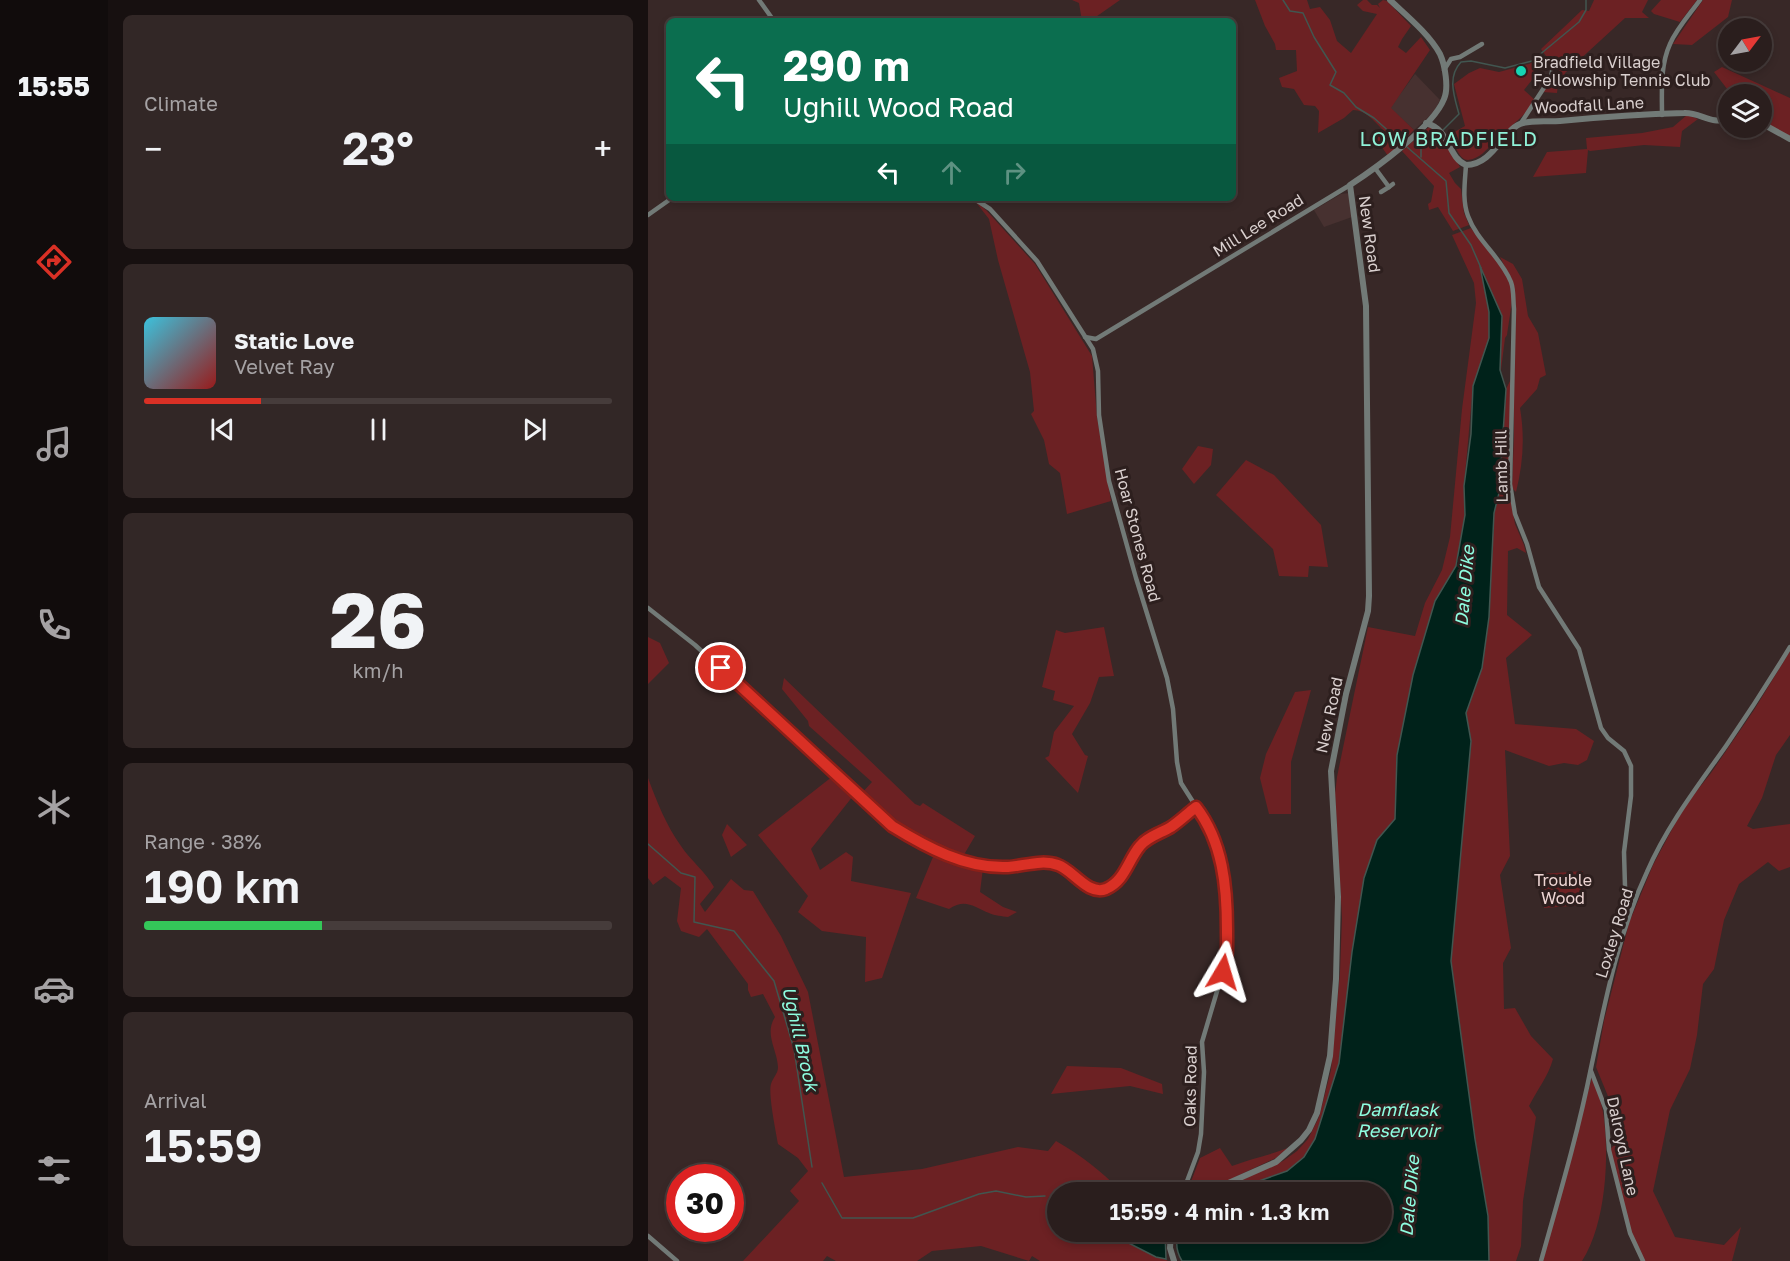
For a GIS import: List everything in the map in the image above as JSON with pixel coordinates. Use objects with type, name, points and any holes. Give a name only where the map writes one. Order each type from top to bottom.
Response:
[{"type":"street","points":[[759,0],[772,18]]},
{"type":"street","points":[[1390,0],[1440,55],[1446,89],[1440,108],[1438,127]]},
{"type":"street","points":[[1662,115],[1663,68],[1667,51],[1671,41],[1700,0]]},
{"type":"street","points":[[1444,70],[1451,60],[1482,44]]},
{"type":"street","points":[[1440,55],[1451,60]]},
{"type":"street","points":[[1521,123],[1551,77],[1553,66]]},
{"type":"street","name":"Mill Lee Road","points":[[1096,339],[1350,185],[1402,146],[1440,108]]},
{"type":"street","name":"Woodfall Lane","points":[[1466,165],[1476,164],[1484,159],[1521,123],[1598,118],[1622,114],[1684,113],[1718,121]]},
{"type":"street","points":[[1426,123],[1438,127],[1458,159],[1466,165]]},
{"type":"street","points":[[1772,129],[1790,139]]},
{"type":"street","name":"Lamb Hill","points":[[1466,165],[1464,203],[1467,214],[1476,232],[1500,263],[1512,285],[1514,309],[1510,484],[1515,514],[1527,544],[1539,587],[1579,649],[1601,728],[1608,738],[1624,751],[1631,765],[1632,777],[1624,852],[1626,921]]},
{"type":"street","points":[[1375,168],[1391,185],[1381,192]]},
{"type":"street","name":"New Road","points":[[1231,1182],[1276,1162],[1309,1130],[1317,1113],[1330,1056],[1338,933],[1331,771],[1346,694],[1368,610],[1369,596],[1366,306],[1350,185]]},
{"type":"street","points":[[648,215],[668,201]]},
{"type":"street","name":"Hoar Stones Road","points":[[978,201],[990,209],[1037,261],[1093,350],[1098,371],[1099,415],[1109,481],[1169,686],[1181,783],[1196,807]]},
{"type":"street","points":[[1085,337],[1096,339],[1093,350]]},
{"type":"street","points":[[648,608],[701,650],[892,826],[960,860],[1008,867],[1043,863],[1056,864],[1064,867],[1085,884],[1102,890],[1121,878],[1140,846],[1196,807]]},
{"type":"street","name":"Loxley Road","points":[[1541,1261],[1591,1070],[1600,1023],[1626,921],[1662,841],[1790,647]]},
{"type":"street","name":"Oaks Road","points":[[1187,1182],[1198,1152],[1201,1134],[1204,1071],[1202,1042],[1227,955],[1226,883],[1209,826],[1196,807]]},
{"type":"street","name":"Dalroyd Lane","points":[[1591,1070],[1606,1110],[1609,1150],[1630,1233],[1643,1261]]},
{"type":"street","points":[[648,1236],[677,1261]]},
{"type":"street","points":[[1170,1242],[1174,1261]]},
{"type":"shaded area","points":[[1415,74],[1440,100],[1434,112],[1414,130],[1390,108]]},
{"type":"shaded area","points":[[1349,193],[1352,217],[1324,227],[1314,210],[1341,194]]},
{"type":"green space","points":[[1072,0],[1120,0],[1094,18],[1082,18],[1079,3]]},
{"type":"green space","points":[[1255,0],[1307,0],[1310,9],[1320,7],[1330,20],[1337,41],[1351,53],[1377,14],[1363,11],[1357,5],[1367,0],[1380,8],[1378,4],[1383,0],[1387,1],[1411,26],[1398,47],[1406,53],[1421,37],[1430,50],[1391,108],[1414,130],[1388,156],[1375,137],[1384,131],[1362,112],[1353,110],[1318,133],[1319,111],[1315,106],[1304,105],[1294,89],[1282,87],[1279,78],[1297,71],[1296,50],[1276,50]]},
{"type":"green space","points":[[1594,0],[1648,0],[1642,12],[1649,18],[1625,18],[1565,73],[1564,83],[1558,83],[1557,93],[1543,92],[1560,68],[1552,56],[1547,56],[1551,64],[1539,71],[1524,90],[1535,100],[1534,105],[1482,154],[1469,160],[1461,157],[1449,135],[1465,126],[1454,84],[1480,68],[1499,72],[1529,64],[1546,56],[1541,49],[1582,10],[1589,11]]},
{"type":"green space","points":[[1661,0],[1697,0],[1680,22],[1651,11]]},
{"type":"green space","points":[[1703,0],[1732,0],[1728,17],[1718,18],[1718,25],[1692,45],[1673,44]]},
{"type":"green space","points":[[1718,70],[1718,72],[1733,72],[1759,84],[1723,84],[1714,72]]},
{"type":"green space","points":[[1772,90],[1790,98],[1790,137],[1772,126]]},
{"type":"green space","points":[[1687,115],[1698,119],[1682,131],[1680,147],[1644,145],[1588,150],[1586,173],[1533,177],[1547,152],[1587,149],[1586,138],[1642,133],[1673,127]]},
{"type":"green space","points":[[1429,127],[1439,130],[1460,167],[1449,173],[1461,189],[1464,213],[1469,225],[1453,231],[1438,207],[1429,210],[1428,204],[1431,202],[1434,186],[1402,151]]},
{"type":"green space","points":[[975,201],[1035,264],[1092,356],[1097,417],[1111,501],[1067,514],[1060,473],[1049,464],[1044,440],[1031,414],[1034,411],[1030,372],[998,260],[989,219]]},
{"type":"green space","points":[[1471,228],[1501,265],[1510,280],[1512,298],[1501,370],[1502,316],[1481,270],[1489,312],[1489,338],[1473,386],[1464,486],[1465,515],[1456,566],[1435,601],[1413,675],[1397,755],[1395,819],[1377,840],[1346,1010],[1339,1063],[1315,1139],[1304,1157],[1287,1171],[1256,1182],[1237,1182],[1283,1161],[1308,1139],[1319,1117],[1331,1070],[1340,972],[1342,918],[1335,794],[1368,627],[1415,636],[1425,603],[1442,570],[1450,537],[1462,409],[1476,303],[1474,283],[1452,235]]},
{"type":"green space","points":[[1500,257],[1513,264],[1522,279],[1528,316],[1538,333],[1546,375],[1540,378],[1537,389],[1520,408],[1522,450],[1516,492],[1512,488],[1513,283]]},
{"type":"green space","points":[[1511,379],[1508,484],[1515,524],[1526,553],[1517,548],[1508,551],[1507,615],[1532,635],[1506,658],[1515,724],[1576,729],[1594,741],[1587,760],[1578,765],[1564,763],[1549,766],[1505,750],[1510,856],[1500,875],[1511,948],[1503,963],[1504,1009],[1515,1008],[1531,1036],[1553,1059],[1529,1106],[1536,1117],[1523,1201],[1521,1246],[1516,1261],[1489,1261],[1488,1216],[1475,1139],[1451,961],[1471,741],[1465,713],[1482,668],[1489,617],[1494,513],[1499,493],[1506,389]]},
{"type":"green space","points":[[1198,446],[1213,449],[1211,465],[1194,484],[1182,469]]},
{"type":"green space","points":[[1246,460],[1274,475],[1321,525],[1328,567],[1309,566],[1308,577],[1279,576],[1273,549],[1216,495]]},
{"type":"green space","points":[[1104,627],[1114,676],[1099,677],[1090,703],[1072,734],[1085,755],[1088,756],[1078,793],[1045,758],[1049,756],[1054,732],[1074,706],[1053,700],[1055,691],[1042,687],[1056,630],[1065,633]]},
{"type":"green space","points":[[648,637],[660,643],[669,663],[648,684]]},
{"type":"green space","points":[[1790,651],[1790,735],[1776,755],[1762,798],[1747,826],[1753,829],[1790,824],[1790,867],[1779,871],[1768,862],[1739,884],[1724,920],[1714,969],[1703,984],[1690,1069],[1670,1110],[1653,1191],[1675,1237],[1724,1245],[1741,1227],[1732,1261],[1643,1261],[1630,1233],[1609,1150],[1618,1142],[1612,1106],[1596,1067],[1604,1021],[1629,923],[1653,865],[1691,798],[1754,710]]},
{"type":"green space","points":[[784,678],[915,804],[920,806],[923,803],[975,836],[962,858],[902,829],[861,794],[872,782],[809,726],[808,721],[782,689]]},
{"type":"green space","points":[[1311,690],[1291,762],[1291,814],[1269,814],[1260,778],[1266,754],[1295,692]]},
{"type":"green space","points":[[833,776],[853,796],[811,849],[820,870],[846,852],[853,857],[851,881],[911,893],[882,978],[865,982],[866,937],[822,931],[798,912],[808,896],[758,835]]},
{"type":"green space","points":[[648,778],[662,813],[676,838],[714,887],[700,904],[705,912],[731,879],[744,890],[753,891],[781,936],[808,992],[844,1177],[922,1169],[1018,1147],[1048,1151],[1056,1141],[1091,1164],[1111,1182],[1047,1182],[1047,1242],[1128,1242],[1168,1261],[1040,1261],[1032,1256],[1029,1261],[981,1246],[932,1251],[917,1261],[836,1261],[827,1256],[823,1261],[743,1261],[799,1201],[790,1191],[808,1171],[798,1158],[778,1144],[770,1089],[778,1067],[771,1036],[775,1017],[763,994],[751,997],[748,984],[707,929],[699,937],[681,931],[677,921],[681,888],[665,876],[653,885],[648,878]]},
{"type":"green space","points":[[727,824],[747,845],[731,857],[722,835]]},
{"type":"green space","points":[[935,852],[959,863],[983,868],[980,892],[1003,907],[1017,912],[1008,917],[998,916],[965,904],[949,909],[916,898]]},
{"type":"green space","name":"Trouble Wood","points":[[1583,871],[1586,905],[1544,908],[1541,874]]},
{"type":"green space","points":[[1067,1066],[1121,1068],[1162,1084],[1163,1094],[1130,1086],[1051,1094]]},
{"type":"green space","points":[[1592,1077],[1602,1108],[1606,1148],[1604,1189],[1596,1228],[1582,1261],[1543,1261]]},
{"type":"green space","points":[[1290,1147],[1276,1158],[1224,1182],[1191,1182],[1200,1158],[1220,1148],[1232,1166]]},
{"type":"water","name":"Damflask Reservoir","points":[[1480,266],[1502,316],[1500,370],[1506,389],[1499,493],[1494,513],[1489,617],[1482,668],[1466,713],[1471,741],[1451,961],[1475,1139],[1488,1216],[1489,1261],[1182,1261],[1178,1254],[1177,1242],[1392,1242],[1392,1182],[1256,1182],[1287,1171],[1304,1157],[1315,1139],[1339,1063],[1352,952],[1364,878],[1377,840],[1395,819],[1397,755],[1413,675],[1435,601],[1456,566],[1465,515],[1464,486],[1471,434],[1473,386],[1489,338],[1489,312]]},
{"type":"water","points":[[1127,1242],[1165,1242],[1166,1259],[1156,1257]]},
{"type":"waterway","name":"Dale Dike","points":[[1283,0],[1290,11],[1303,13],[1314,37],[1336,72],[1330,85],[1344,93],[1356,107],[1374,118],[1403,144]]},
{"type":"waterway","points":[[1443,130],[1459,114],[1453,80],[1461,62],[1471,61],[1505,68],[1532,61],[1579,22],[1586,10],[1586,0]]},
{"type":"waterway","points":[[1421,157],[1421,142],[1429,134],[1436,132]]},
{"type":"waterway","name":"Dale Dike","points":[[1407,147],[1446,181],[1449,213],[1471,245],[1481,268]]},
{"type":"waterway","name":"Ughill Brook","points":[[648,844],[681,873],[695,877],[694,922],[734,931],[774,981],[794,1049],[812,1167]]},
{"type":"waterway","name":"Ughill Brook","points":[[822,1183],[842,1218],[913,1218],[979,1194],[996,1191],[1026,1197],[1045,1196]]},
{"type":"place","name":"Bradfield Village Fellowship Tennis Club","points":[[1521,71]]},
{"type":"district","name":"LOW BRADFIELD","points":[[1449,139]]},
{"type":"route","points":[[721,668],[830,767],[875,813],[908,836],[960,860],[1008,867],[1043,863],[1056,864],[1064,867],[1085,884],[1102,890],[1121,878],[1140,846],[1196,807],[1209,826],[1226,883],[1227,955],[1223,972]]}]
